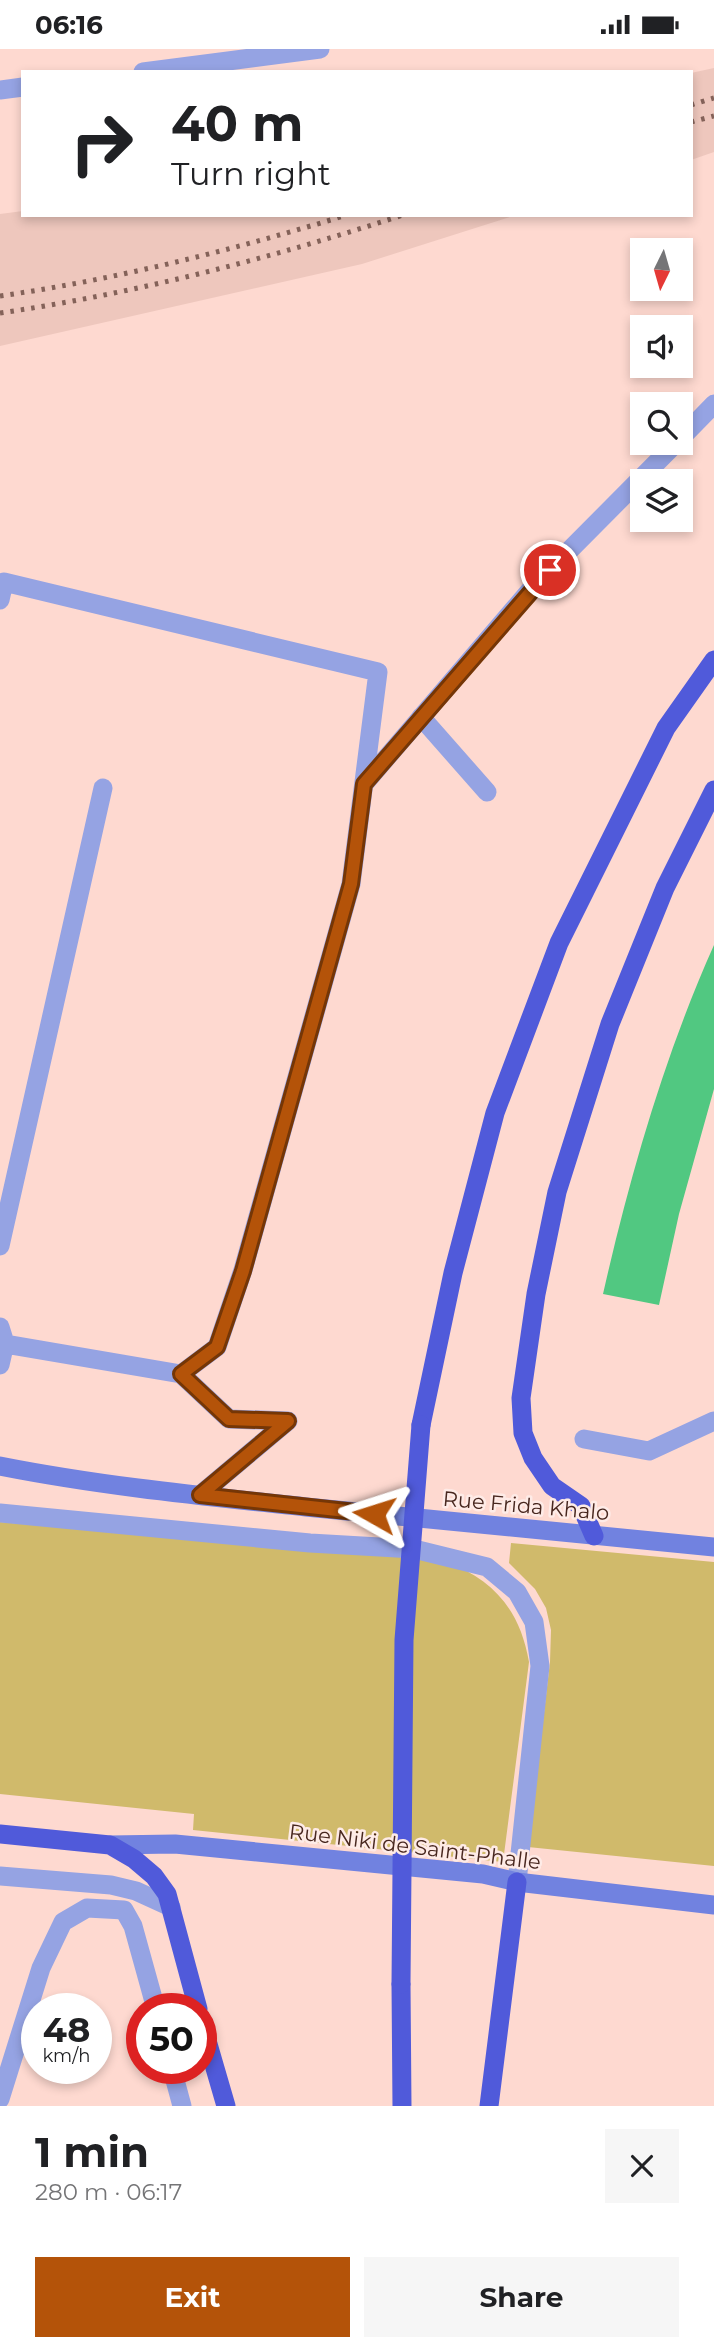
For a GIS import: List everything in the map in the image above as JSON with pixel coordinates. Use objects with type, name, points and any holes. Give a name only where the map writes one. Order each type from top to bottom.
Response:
[{"type":"highway","points":[[402,2106],[404,1640],[421,1425],[453,1273],[495,1113],[559,943],[667,728],[714,660]]},
{"type":"highway","points":[[594,1535],[582,1506],[552,1486],[533,1458],[523,1433],[521,1398],[536,1294],[557,1192],[606,1037],[665,888],[714,790]]},
{"type":"highway","points":[[0,1834],[110,1845],[134,1859],[154,1876],[167,1894],[194,1993]]},
{"type":"highway","points":[[489,2106],[517,1882]]},
{"type":"highway","points":[[217,2075],[226,2106]]},
{"type":"main road","name":"Rue Frida Khalo","points":[[0,1466],[63,1478],[200,1495],[488,1527],[714,1547]]},
{"type":"main road","name":"Rue Niki de Saint-Phalle","points":[[110,1845],[175,1843],[482,1874],[517,1882],[714,1905]]},
{"type":"lane","points":[[158,70],[320,49]]},
{"type":"lane","points":[[0,90],[21,87]]},
{"type":"lane","points":[[693,426],[714,404]]},
{"type":"lane","points":[[364,784],[532,588],[664,455]]},
{"type":"lane","points":[[0,600],[4,582],[378,672],[351,884],[243,1271],[217,1347],[181,1374]]},
{"type":"lane","points":[[422,717],[487,792]]},
{"type":"lane","points":[[0,1246],[103,788]]},
{"type":"lane","points":[[0,1365],[2,1338],[181,1374],[229,1419],[288,1421],[200,1495]]},
{"type":"lane","points":[[584,1439],[649,1451],[714,1421]]},
{"type":"lane","points":[[0,1513],[310,1543],[414,1549],[488,1567],[517,1592],[534,1622],[540,1666],[517,1882]]},
{"type":"lane","points":[[0,1876],[111,1885],[136,1891],[171,1907]]},
{"type":"lane","points":[[0,2099],[41,1968],[63,1922],[87,1908],[124,1910],[133,1926],[152,1993]]},
{"type":"lane","points":[[176,2084],[182,2106]]},
{"type":"shaded area","points":[[714,68],[714,152],[693,159],[693,73]]},
{"type":"shaded area","points":[[21,211],[21,217],[510,217],[362,264],[0,346],[0,214]]},
{"type":"shaded area","points":[[714,945],[714,1089],[679,1214],[659,1305],[603,1294],[650,1117],[679,1030]]},
{"type":"shaded area","points":[[0,1522],[445,1561],[478,1577],[502,1599],[511,1612],[519,1627],[529,1662],[503,1862],[193,1830],[194,1814],[0,1794]]},
{"type":"shaded area","points":[[511,1543],[714,1562],[714,1866],[528,1847],[550,1662],[551,1630],[546,1608],[535,1589],[509,1563]]},
{"type":"railway","points":[[693,104],[714,98]]},
{"type":"railway","points":[[693,121],[714,116]]},
{"type":"railway","points":[[0,296],[175,262],[340,217]]},
{"type":"railway","points":[[0,313],[52,305],[204,273],[397,217]]},
{"type":"route","points":[[374,1514],[200,1495],[288,1421],[229,1419],[181,1374],[217,1347],[243,1271],[351,884],[364,784],[550,570]]}]
